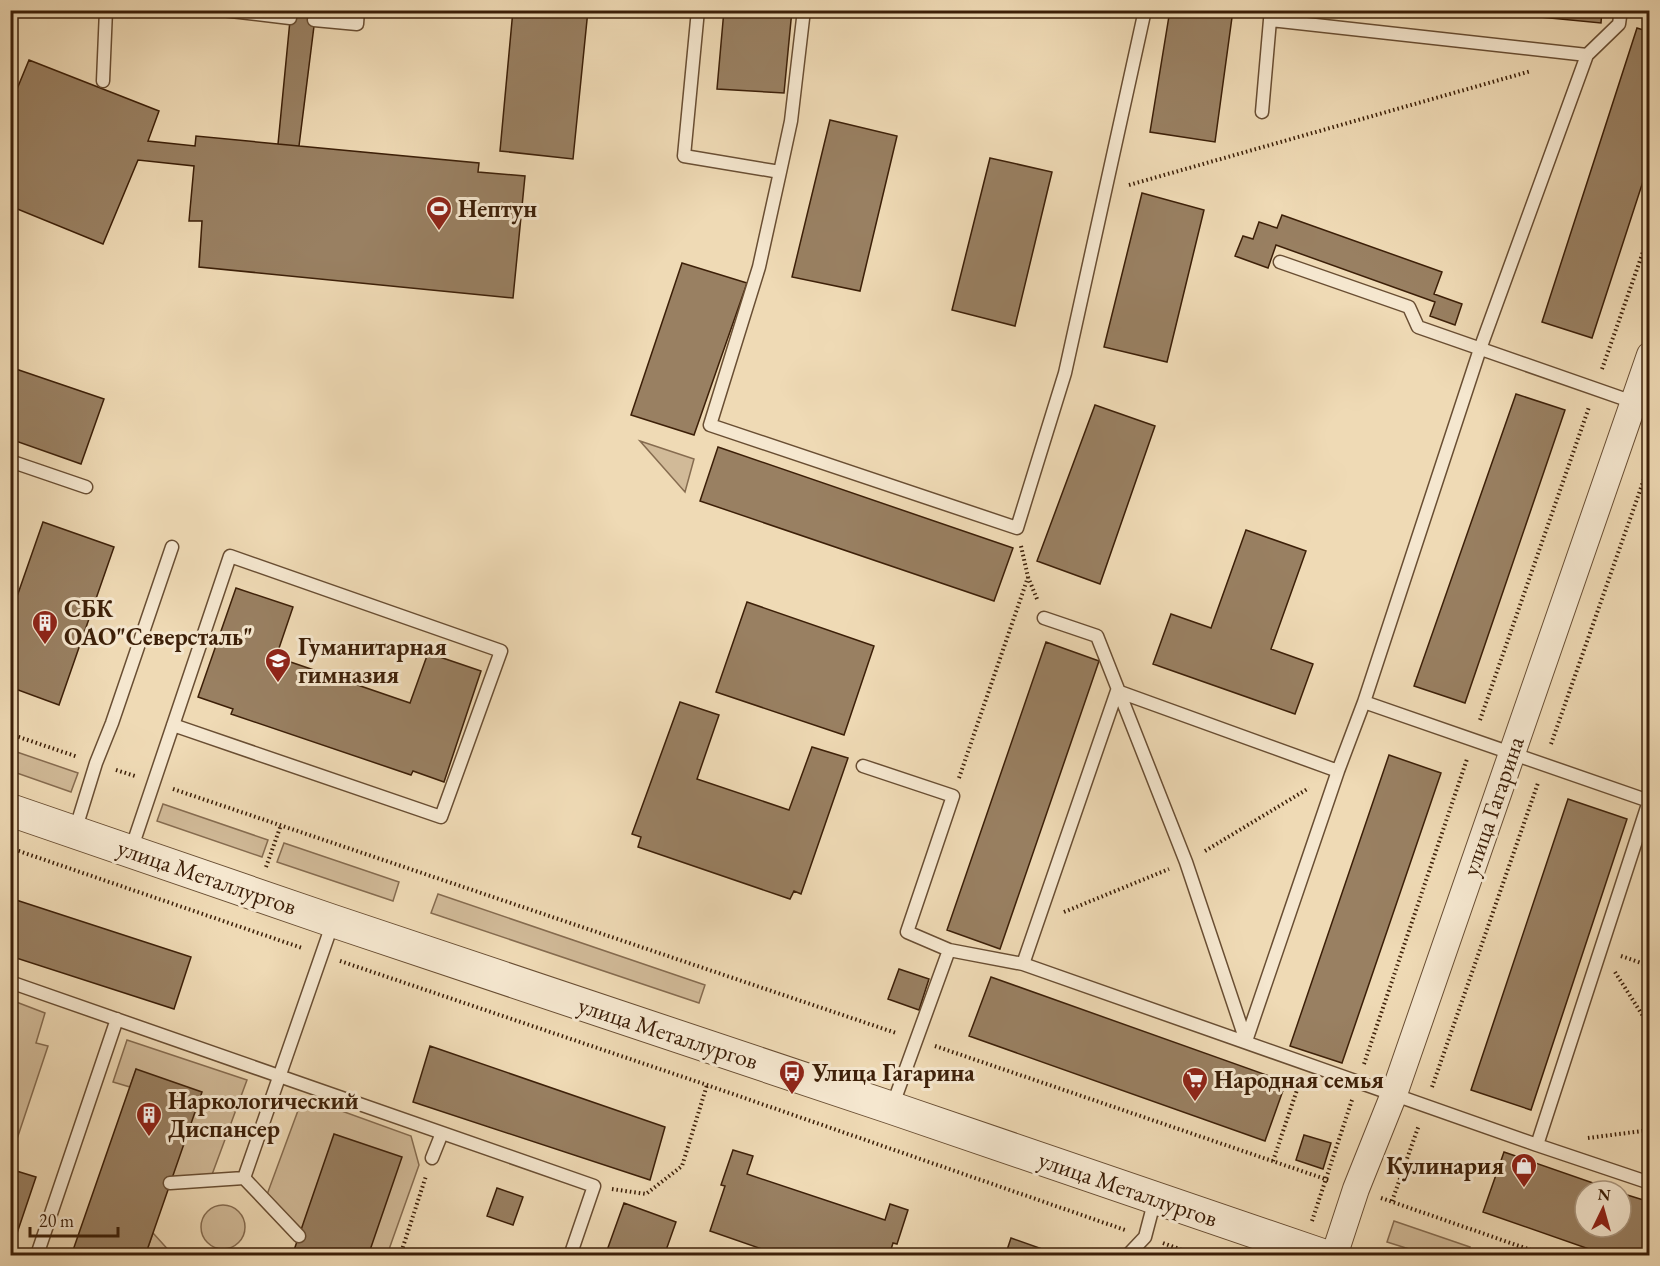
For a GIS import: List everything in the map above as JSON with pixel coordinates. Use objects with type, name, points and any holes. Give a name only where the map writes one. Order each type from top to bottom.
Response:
[{"type":"street","name":"улица Гагарина","points":[[1334,1256],[1356,1189],[1394,1094],[1650,355]]},
{"type":"street","name":"улица Металлургов","points":[[10,810],[1325,1256]]},
{"type":"lane","points":[[104,81],[106,10]]},
{"type":"lane","points":[[222,10],[290,18]]},
{"type":"lane","points":[[314,20],[357,24],[358,10]]},
{"type":"lane","points":[[698,10],[684,156],[780,172]]},
{"type":"lane","points":[[804,10],[791,121],[759,267],[710,425],[1017,528],[1065,373],[1145,10]]},
{"type":"lane","points":[[1246,1041],[1338,771],[1364,702],[1480,349],[1587,55],[1619,24],[1621,10]]},
{"type":"lane","points":[[1262,112],[1270,15],[1587,55]]},
{"type":"lane","points":[[1280,262],[1409,307],[1418,327],[1633,402]]},
{"type":"lane","points":[[10,461],[86,488]]},
{"type":"lane","points":[[75,831],[96,763],[112,723],[172,547]]},
{"type":"lane","points":[[130,851],[152,782],[230,556],[501,651],[441,817],[173,724]]},
{"type":"lane","points":[[1044,618],[1097,636],[1186,862],[1246,1041]]},
{"type":"lane","points":[[1117,691],[1338,771]]},
{"type":"lane","points":[[1023,964],[1117,691]]},
{"type":"lane","points":[[1364,702],[1649,801],[1537,1145]]},
{"type":"lane","points":[[863,766],[953,796],[907,932],[949,950],[1023,964],[1650,1183]]},
{"type":"lane","points":[[244,1178],[333,921]]},
{"type":"lane","points":[[892,1108],[949,950]]},
{"type":"lane","points":[[10,982],[594,1186],[570,1256]]},
{"type":"lane","points":[[38,1252],[117,1019]]},
{"type":"lane","points":[[432,1158],[442,1133]]},
{"type":"lane","points":[[170,1183],[244,1178]]},
{"type":"lane","points":[[244,1178],[299,1236]]},
{"type":"lane","points":[[1127,1256],[1145,1237],[1156,1198]]},
{"type":"path","points":[[1105,192],[1541,68]]},
{"type":"path","points":[[1392,1201],[1650,462]]},
{"type":"path","points":[[1017,528],[1028,577],[1044,618]]},
{"type":"path","points":[[953,796],[1028,577]]},
{"type":"path","points":[[10,734],[1392,1201],[1548,1256]]},
{"type":"path","points":[[10,848],[707,1085],[1198,1256]]},
{"type":"path","points":[[1601,948],[1650,966]]},
{"type":"path","points":[[1601,948],[1650,1027]]},
{"type":"path","points":[[1273,1161],[1306,1064]]},
{"type":"path","points":[[594,1186],[646,1194],[681,1166],[707,1085]]},
{"type":"path","points":[[1537,1145],[1650,1130]]},
{"type":"path","points":[[400,1256],[432,1158]]},
{"type":"shaded area","points":[[640,441],[694,459],[685,492]]},
{"type":"shaded area","points":[[11,750],[78,773],[71,792],[11,771]]},
{"type":"shaded area","points":[[163,804],[268,840],[262,857],[157,821]]},
{"type":"shaded area","points":[[284,843],[399,882],[393,901],[277,862]]},
{"type":"shaded area","points":[[438,894],[705,985],[699,1003],[431,913]]},
{"type":"shaded area","points":[[11,1000],[45,1013],[36,1043],[48,1046],[11,1157]]},
{"type":"shaded area","points":[[127,1040],[247,1080],[210,1180],[170,1183],[136,1070],[130,1087],[113,1082]]},
{"type":"shaded area","points":[[303,1097],[411,1136],[419,1165],[387,1255],[368,1255],[299,1236],[265,1200]]},
{"type":"shaded area","points":[[223,1205],[239,1211],[245,1227],[239,1243],[223,1249],[207,1243],[201,1227],[207,1211]]},
{"type":"shaded area","points":[[1394,1221],[1470,1247],[1467,1255],[1428,1255],[1387,1242]]},
{"type":"shaded area","points":[[153,1233],[173,1255],[145,1256]]},
{"type":"building","points":[[291,10],[316,10],[299,146],[278,144]]},
{"type":"building","points":[[513,10],[588,10],[573,159],[500,151]]},
{"type":"building","points":[[724,10],[792,10],[784,93],[717,89]]},
{"type":"building","points":[[1170,10],[1233,10],[1215,142],[1150,132]]},
{"type":"building","points":[[1469,10],[1602,10],[1601,23]]},
{"type":"building","points":[[1637,28],[1650,32],[1650,160],[1592,338],[1542,322]]},
{"type":"building","points":[[29,60],[159,111],[148,141],[195,146],[196,136],[479,163],[478,172],[525,176],[513,298],[199,267],[202,221],[189,221],[194,166],[138,160],[103,244],[10,206],[10,106]]},
{"type":"building","points":[[830,120],[897,136],[860,291],[792,277]]},
{"type":"building","points":[[990,158],[1052,172],[1015,326],[952,310]]},
{"type":"building","points":[[1142,193],[1204,210],[1167,362],[1104,347]]},
{"type":"building","points":[[1282,215],[1442,272],[1434,294],[1462,304],[1455,325],[1430,316],[1435,302],[1276,245],[1268,268],[1235,256],[1243,236],[1253,239],[1259,222],[1277,228]]},
{"type":"building","points":[[682,263],[747,283],[694,435],[631,415]]},
{"type":"building","points":[[10,367],[104,399],[81,464],[10,439]]},
{"type":"building","points":[[1516,394],[1565,410],[1465,703],[1414,686]]},
{"type":"building","points":[[1095,405],[1155,426],[1100,584],[1037,561]]},
{"type":"building","points":[[718,447],[1013,548],[994,601],[700,501]]},
{"type":"building","name":"СБК ОАО\"Северсталь\"","points":[[43,522],[114,547],[59,705],[10,687],[10,604],[14,605]]},
{"type":"building","points":[[1246,530],[1306,551],[1271,649],[1313,664],[1295,714],[1153,664],[1171,614],[1211,628]]},
{"type":"building","name":"Гуманитарная гимназия","points":[[236,588],[293,607],[276,657],[410,703],[428,653],[481,671],[444,782],[413,771],[411,775],[231,714],[233,709],[198,697]]},
{"type":"building","points":[[747,602],[874,646],[844,735],[716,692]]},
{"type":"building","points":[[1046,642],[1099,661],[1000,949],[947,930]]},
{"type":"building","points":[[680,702],[719,715],[697,779],[789,810],[812,747],[848,758],[801,894],[794,891],[790,899],[638,847],[641,837],[632,834]]},
{"type":"building","points":[[1389,755],[1441,773],[1342,1063],[1290,1046]]},
{"type":"building","points":[[1568,799],[1627,819],[1531,1110],[1471,1090]]},
{"type":"building","points":[[10,898],[191,957],[174,1009],[10,956]]},
{"type":"building","points":[[899,969],[929,979],[919,1010],[888,999]]},
{"type":"building","points":[[991,977],[1286,1082],[1265,1141],[969,1036]]},
{"type":"building","points":[[430,1046],[665,1127],[650,1180],[413,1102]]},
{"type":"building","name":"Наркологический Диспансер","points":[[136,1069],[202,1092],[145,1256],[71,1256]]},
{"type":"building","points":[[334,1134],[402,1157],[368,1256],[292,1256]]},
{"type":"building","points":[[1304,1135],[1331,1143],[1323,1169],[1296,1160]]},
{"type":"building","points":[[733,1150],[753,1156],[747,1174],[885,1220],[890,1204],[908,1210],[897,1244],[893,1243],[889,1256],[782,1256],[710,1231],[725,1186],[721,1185]]},
{"type":"building","points":[[1504,1152],[1582,1179],[1573,1179],[1573,1239],[1633,1239],[1633,1197],[1650,1202],[1650,1256],[1609,1256],[1483,1212]]},
{"type":"building","points":[[10,1169],[36,1177],[11,1251],[10,1251]]},
{"type":"building","points":[[497,1188],[523,1197],[513,1225],[487,1216]]},
{"type":"building","points":[[624,1203],[676,1222],[664,1256],[605,1256]]},
{"type":"building","points":[[1011,1238],[1062,1256],[1005,1256]]},
{"type":"place","name":"Нептун","points":[[439,232]]},
{"type":"place","name":"СБК ОАО\"Северсталь\"","points":[[45,646]]},
{"type":"place","name":"Гуманитарная гимназия","points":[[278,684]]},
{"type":"place","name":"Улица Гагарина","points":[[792,1096]]},
{"type":"place","name":"Народная семья","points":[[1195,1103]]},
{"type":"place","name":"Наркологический Диспансер","points":[[149,1138]]},
{"type":"place","name":"Кулинария","points":[[1524,1189]]}]
